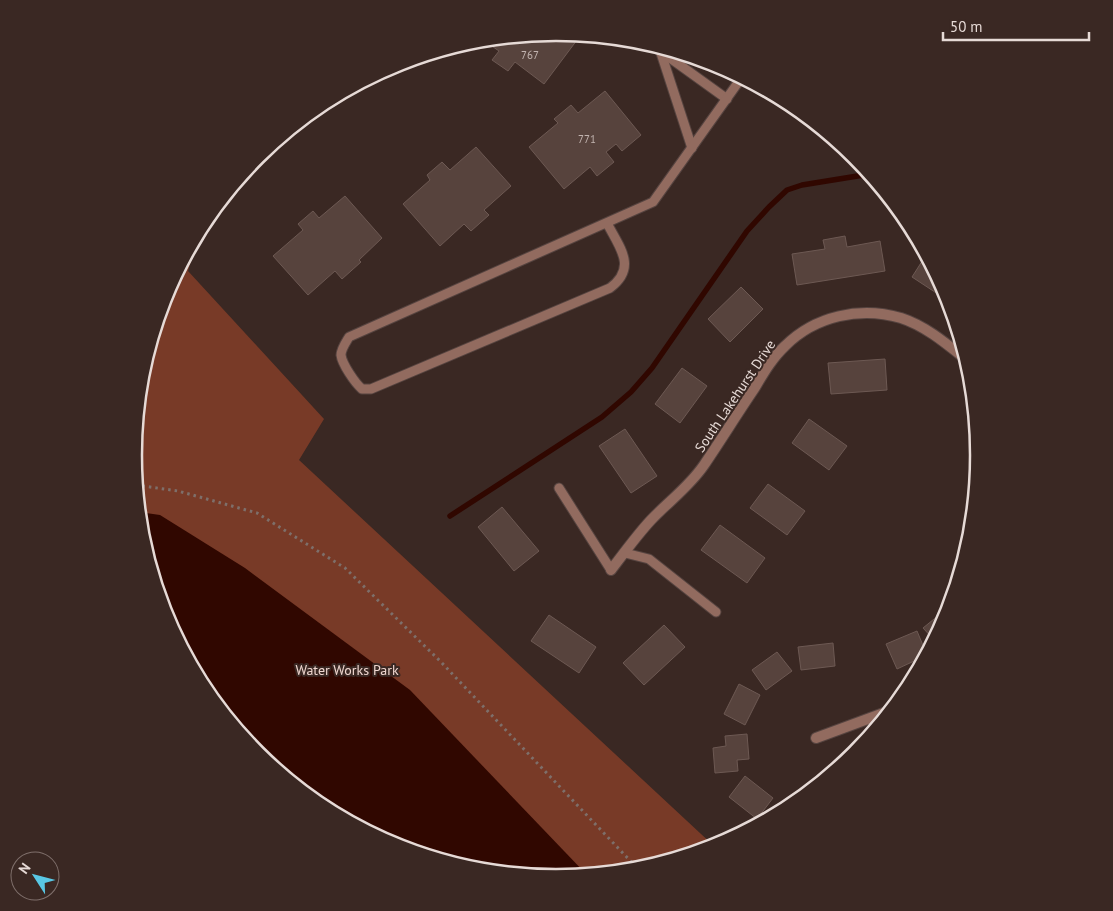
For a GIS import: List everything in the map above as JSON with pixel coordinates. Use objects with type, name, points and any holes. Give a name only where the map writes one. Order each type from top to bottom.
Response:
[{"type":"street","name":"South Lakehurst Drive","points":[[611,570],[651,520],[689,484],[703,466],[767,368],[785,346],[804,330],[826,320],[853,314],[876,314],[902,319],[928,331],[958,354]]},
{"type":"street","points":[[816,738],[880,715]]},
{"type":"lane","points":[[658,54],[692,148]]},
{"type":"lane","points":[[669,57],[727,99]]},
{"type":"lane","points":[[607,222],[626,261],[624,272],[618,282],[610,288],[371,389],[362,389],[353,382],[341,355],[344,345],[350,337],[607,222],[653,202],[738,83]]},
{"type":"lane","points":[[559,488],[611,570]]},
{"type":"lane","points":[[625,553],[649,559],[716,612]]},
{"type":"path","points":[[143,486],[178,491],[257,513],[345,568],[440,660],[632,863]]},
{"type":"green space","name":"Water Works Park","points":[[191,261],[188,271],[324,419],[299,460],[708,841],[664,856],[637,862],[584,869],[529,869],[476,862],[423,848],[373,827],[326,800],[283,767],[245,729],[212,686],[198,663],[185,639],[164,589],[150,536],[143,483],[142,456],[146,401],[156,348],[164,322]]},
{"type":"shaded area","points":[[146,513],[160,515],[245,568],[410,690],[581,869],[529,869],[502,866],[449,856],[423,848],[373,827],[349,814],[326,800],[283,767],[245,729],[228,708],[212,686],[185,639],[164,589],[156,563]]},
{"type":"building","points":[[529,42],[576,42],[544,84],[515,62],[508,71],[492,60],[499,51],[492,46]]},
{"type":"building","points":[[605,91],[641,135],[622,151],[616,144],[606,152],[614,162],[597,176],[590,167],[564,189],[529,147],[558,123],[554,119],[571,105],[578,113]]},
{"type":"building","points":[[476,147],[511,186],[484,210],[489,215],[471,231],[464,224],[440,246],[403,204],[430,180],[427,175],[442,162],[450,170]]},
{"type":"building","points":[[345,196],[382,238],[359,260],[361,262],[342,279],[335,271],[308,295],[273,256],[303,230],[298,224],[313,211],[319,218]]},
{"type":"building","points":[[845,236],[847,247],[880,241],[885,271],[797,285],[792,254],[825,249],[823,240]]},
{"type":"building","points":[[922,261],[938,294],[912,277]]},
{"type":"building","points":[[741,287],[763,309],[730,342],[708,319]]},
{"type":"building","points":[[885,359],[887,390],[831,394],[828,363]]},
{"type":"building","points":[[682,368],[707,386],[680,423],[655,404]]},
{"type":"building","points":[[809,419],[847,446],[829,470],[792,443]]},
{"type":"building","points":[[625,429],[657,476],[631,493],[599,446]]},
{"type":"building","points":[[768,484],[805,511],[787,535],[750,508]]},
{"type":"building","points":[[502,507],[539,551],[514,571],[478,527]]},
{"type":"building","points":[[720,525],[765,558],[747,583],[701,550]]},
{"type":"building","points":[[964,531],[958,559],[957,559]]},
{"type":"building","points":[[549,615],[596,647],[579,673],[531,641]]},
{"type":"building","points":[[938,616],[930,635],[923,628]]},
{"type":"building","points":[[664,625],[685,647],[644,685],[623,663]]},
{"type":"building","points":[[917,631],[924,647],[917,660],[897,669],[886,644]]},
{"type":"building","points":[[833,643],[835,666],[801,670],[798,647]]},
{"type":"building","points":[[777,652],[792,671],[766,690],[752,670]]},
{"type":"building","points":[[739,684],[760,695],[745,725],[724,714]]},
{"type":"building","points":[[747,734],[749,759],[737,760],[738,771],[715,773],[713,748],[726,746],[725,736]]},
{"type":"building","points":[[745,776],[773,798],[756,818],[729,797]]},
{"type":"waterway","points":[[450,516],[602,417],[631,392],[652,368],[747,231],[787,190],[802,185],[861,175]]}]
